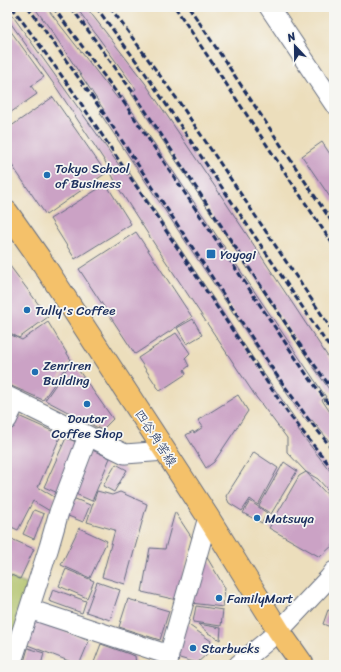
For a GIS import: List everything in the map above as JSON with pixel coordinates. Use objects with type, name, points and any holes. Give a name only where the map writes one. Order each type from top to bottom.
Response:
[{"type":"main road","name":"四谷角筈線","points":[[7,212],[40,258],[208,517],[279,631],[303,665]]},
{"type":"street","points":[[269,7],[334,104]]},
{"type":"street","points":[[7,420],[11,399],[125,454],[165,451]]},
{"type":"street","points":[[11,665],[50,547],[59,512],[88,436]]},
{"type":"street","points":[[29,609],[168,660],[208,517]]},
{"type":"street","points":[[238,665],[279,631],[332,577]]},
{"type":"green space","points":[[8,577],[34,587],[7,653],[7,579]]},
{"type":"building","points":[[34,7],[46,7],[118,99],[122,96],[326,397],[322,400],[334,418],[334,447],[312,420],[308,423],[298,410],[100,113],[104,110]]},
{"type":"building","points":[[76,7],[86,7],[145,83],[224,200],[334,366],[334,391],[331,392],[306,356],[131,93],[136,89]]},
{"type":"building","points":[[7,8],[124,172],[127,169],[300,426],[298,430],[334,476],[334,497],[318,479],[306,472],[287,452],[287,438],[256,397],[119,189],[106,163],[58,90],[7,18]]},
{"type":"building","points":[[7,26],[44,77],[31,86],[37,94],[7,115]]},
{"type":"building","points":[[53,97],[106,173],[46,215],[7,158],[7,129]]},
{"type":"building","points":[[322,142],[334,160],[334,203],[302,156]]},
{"type":"building","points":[[106,184],[131,224],[75,259],[50,219]]},
{"type":"building","points":[[136,232],[192,317],[135,354],[79,269]]},
{"type":"building","points":[[7,262],[48,317],[19,338],[7,331]]},
{"type":"building","points":[[193,319],[202,335],[187,344],[177,328]]},
{"type":"building","name":"Zenriren Building","points":[[48,322],[71,360],[43,400],[7,384],[7,333],[22,340]]},
{"type":"building","points":[[176,333],[190,353],[185,358],[189,366],[184,370],[186,374],[160,391],[138,358]]},
{"type":"building","points":[[72,361],[113,419],[102,430],[45,400]]},
{"type":"building","points":[[238,395],[248,411],[214,462],[206,468],[186,435],[193,431],[194,433],[203,427],[198,420]]},
{"type":"building","points":[[14,414],[61,435],[38,487],[56,498],[50,511],[33,501],[18,530],[7,525],[7,429]]},
{"type":"building","points":[[66,438],[81,444],[58,493],[44,487]]},
{"type":"building","points":[[90,449],[110,458],[92,501],[71,492]]},
{"type":"building","points":[[254,452],[278,468],[258,505],[250,499],[242,511],[229,503],[226,496]]},
{"type":"building","points":[[284,462],[297,471],[271,514],[259,506]]},
{"type":"building","points":[[116,464],[127,470],[114,492],[103,486]]},
{"type":"building","points":[[306,472],[334,502],[334,544],[320,557],[269,528],[299,476]]},
{"type":"building","points":[[97,491],[112,495],[120,492],[147,504],[125,584],[102,577],[115,530],[87,522]]},
{"type":"building","points":[[68,496],[90,505],[83,522],[61,513]]},
{"type":"building","points":[[250,501],[267,513],[262,523],[243,513]]},
{"type":"building","points":[[34,510],[44,514],[34,539],[23,534]]},
{"type":"building","points":[[175,512],[192,538],[177,600],[142,592],[150,548],[165,549]]},
{"type":"building","points":[[79,528],[107,541],[90,578],[61,565]]},
{"type":"building","points":[[7,537],[34,549],[20,579],[7,573]]},
{"type":"building","points":[[202,549],[225,588],[223,607],[191,603]]},
{"type":"building","points":[[66,569],[94,581],[87,598],[59,586]]},
{"type":"building","points":[[97,582],[120,590],[110,620],[86,612]]},
{"type":"building","points":[[53,589],[86,601],[82,613],[49,601]]},
{"type":"building","points":[[128,599],[169,611],[160,640],[119,627]]},
{"type":"building","points":[[196,606],[223,610],[221,626],[193,622]]},
{"type":"building","points":[[328,610],[334,612],[333,628],[323,624]]},
{"type":"building","points":[[35,619],[89,641],[79,665],[25,644]]},
{"type":"building","points":[[186,623],[211,641],[206,655],[197,663],[176,657]]},
{"type":"building","points":[[198,624],[221,628],[220,640],[208,633]]},
{"type":"building","points":[[101,644],[135,656],[136,664],[93,665]]},
{"type":"building","points":[[28,648],[44,653],[41,665],[34,665],[24,662]]},
{"type":"railway","points":[[12,7],[72,90],[287,412],[334,471]]},
{"type":"railway","points":[[28,7],[105,115],[276,374],[309,420],[334,451]]},
{"type":"railway","points":[[53,7],[125,104],[307,375],[334,411]]},
{"type":"railway","points":[[71,7],[135,95],[298,342],[334,392]]},
{"type":"railway","points":[[96,7],[145,73],[334,354]]},
{"type":"railway","points":[[110,7],[177,99],[334,333]]},
{"type":"railway","points":[[175,7],[334,246]]},
{"type":"railway","points":[[189,7],[334,225]]},
{"type":"place","name":"Tokyo School of Business","points":[[47,175]]},
{"type":"place","name":"Yoyogi","points":[[211,254]]},
{"type":"place","name":"Tully's Coffee","points":[[27,310]]},
{"type":"place","name":"Zenriren Building","points":[[35,372]]},
{"type":"place","name":"Doutor Coffee Shop","points":[[87,404]]},
{"type":"place","name":"Matsuya","points":[[257,518]]},
{"type":"place","name":"FamilyMart","points":[[219,598]]},
{"type":"place","name":"Starbucks","points":[[193,648]]}]
